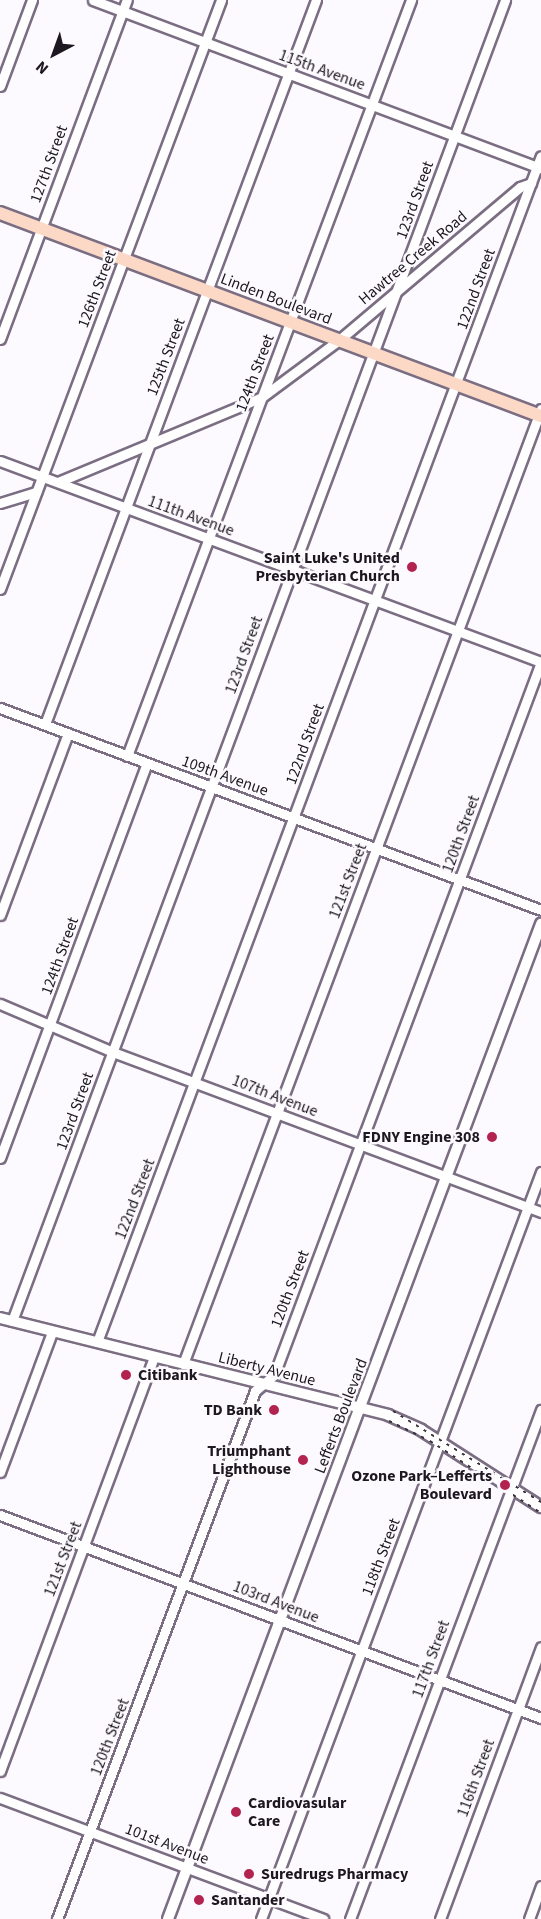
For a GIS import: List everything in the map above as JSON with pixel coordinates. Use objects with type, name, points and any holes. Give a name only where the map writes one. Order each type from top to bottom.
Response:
[{"type":"main road","name":"Linden Boulevard","points":[[0,213],[540,414]]},
{"type":"street","points":[[0,86],[32,0]]},
{"type":"street","name":"115th Avenue","points":[[93,0],[539,167]]},
{"type":"street","name":"127th Street","points":[[0,339],[127,0]]},
{"type":"street","name":"126th Street","points":[[0,589],[221,0]]},
{"type":"street","name":"125th Street","points":[[45,724],[316,0]]},
{"type":"street","name":"124th Street","points":[[127,756],[411,0]]},
{"type":"street","name":"123rd Street","points":[[12,1321],[505,0]]},
{"type":"street","name":"122nd Street","points":[[97,1342],[374,600],[539,167],[541,156]]},
{"type":"street","name":"Hawtree Creek Road","points":[[58,482],[262,397],[396,294],[520,187],[531,183]]},
{"type":"street","name":"121st Street","points":[[183,1364],[540,414]]},
{"type":"street","name":"111th Avenue","points":[[0,460],[541,662]]},
{"type":"street","points":[[0,502],[36,492]]},
{"type":"street","name":"120th Street","points":[[57,1919],[255,1391],[274,1375],[541,662]]},
{"type":"street","name":"109th Avenue","points":[[0,708],[541,910]]},
{"type":"street","points":[[0,915],[68,733]]},
{"type":"street","name":"124th Street","points":[[0,1158],[147,763]]},
{"type":"street","name":"Lefferts Boulevard","points":[[168,1919],[541,924]]},
{"type":"street","name":"107th Avenue","points":[[0,1004],[113,1052],[541,1212]]},
{"type":"street","name":"118th Street","points":[[261,1919],[541,1172]]},
{"type":"street","name":"Liberty Avenue","points":[[0,1318],[264,1383],[406,1422],[541,1507]]},
{"type":"street","points":[[0,1472],[52,1332]]},
{"type":"street","name":"121st Street","points":[[0,1771],[154,1357]]},
{"type":"street","name":"117th Street","points":[[350,1919],[510,1487],[541,1410]]},
{"type":"street","name":"103rd Avenue","points":[[0,1515],[541,1718]]},
{"type":"street","name":"116th Street","points":[[440,1919],[541,1647]]},
{"type":"street","name":"101st Avenue","points":[[0,1798],[323,1919]]},
{"type":"street","points":[[529,1919],[541,1886]]},
{"type":"railway","points":[[393,1411],[541,1502]]},
{"type":"railway","points":[[389,1421],[430,1441],[541,1513]]},
{"type":"place","name":"Saint Luke's United Presbyterian Church","points":[[412,567]]},
{"type":"place","name":"FDNY Engine 308","points":[[492,1137]]},
{"type":"place","name":"Citibank","points":[[126,1375]]},
{"type":"place","name":"TD Bank","points":[[274,1410]]},
{"type":"place","name":"Triumphant Lighthouse","points":[[303,1460]]},
{"type":"place","name":"Ozone Park–Lefferts Boulevard","points":[[505,1485]]},
{"type":"place","name":"Cardiovasular Care","points":[[236,1812]]},
{"type":"place","name":"Suredrugs Pharmacy","points":[[249,1874]]},
{"type":"place","name":"Santander","points":[[199,1900]]}]
